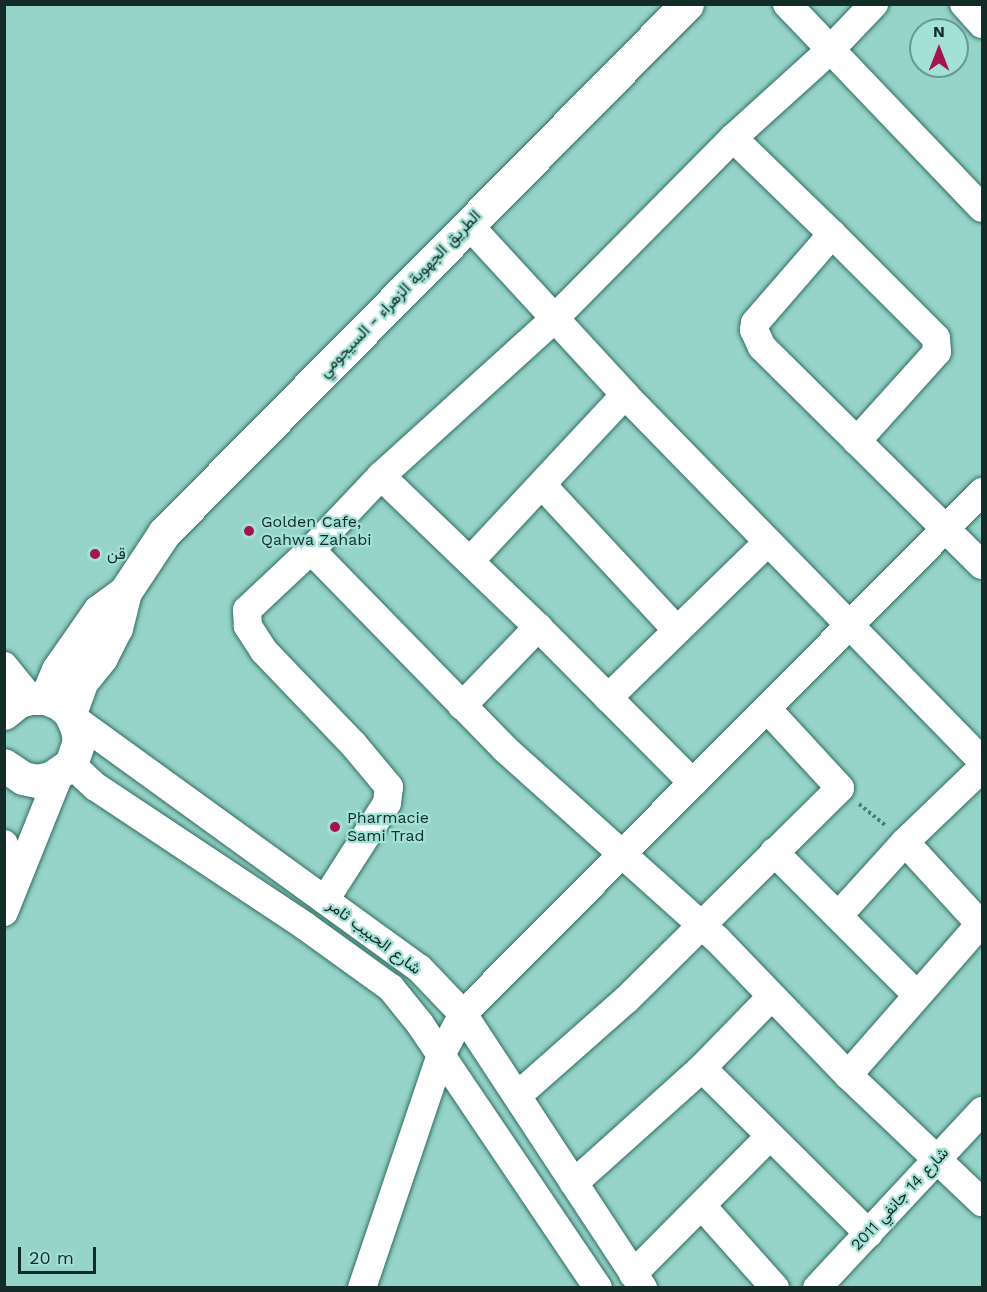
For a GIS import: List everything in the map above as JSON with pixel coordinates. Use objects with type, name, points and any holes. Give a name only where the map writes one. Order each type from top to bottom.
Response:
[{"type":"main road","name":"الطريق الجهوية الزهراء - السيجومي","points":[[45,708],[81,682],[101,657],[116,628],[125,592],[164,533],[687,4]]},
{"type":"main road","points":[[4,799],[60,772],[79,741],[45,708]]},
{"type":"main road","points":[[4,765],[23,778],[60,772]]},
{"type":"street","points":[[787,4],[982,208]]},
{"type":"street","points":[[325,900],[390,795],[389,788],[365,759],[264,651],[245,620],[251,604],[311,550],[381,476],[554,320],[733,138],[830,50],[874,4]]},
{"type":"street","points":[[964,4],[982,24]]},
{"type":"street","points":[[733,138],[937,341],[937,352],[857,441]]},
{"type":"street","points":[[468,224],[625,395],[982,761]]},
{"type":"street","points":[[832,234],[755,322],[754,330],[762,347],[982,565]]},
{"type":"street","points":[[470,561],[543,486],[625,395]]},
{"type":"street","points":[[381,476],[538,627],[693,783]]},
{"type":"street","points":[[543,486],[676,630]]},
{"type":"street","points":[[362,1287],[441,1055],[463,1014],[852,626],[982,492]]},
{"type":"street","points":[[608,698],[768,542]]},
{"type":"street","points":[[311,550],[505,749],[702,926],[848,1075],[982,1202]]},
{"type":"street","points":[[462,706],[538,627]]},
{"type":"street","name":"شارع الحبيب ثامر","points":[[4,666],[45,708],[325,900],[419,968],[463,1014],[638,1280]]},
{"type":"street","points":[[517,1096],[626,1000],[840,788],[768,710]]},
{"type":"street","points":[[838,916],[905,842],[982,768]]},
{"type":"street","points":[[7,905],[60,772]]},
{"type":"street","name":"شارع الحبيب ثامر","points":[[60,772],[96,787],[305,926],[391,988],[403,1000],[598,1287]]},
{"type":"street","points":[[848,1075],[981,925],[905,842]]},
{"type":"street","points":[[4,844],[7,905]]},
{"type":"street","points":[[774,852],[917,995]]},
{"type":"street","points":[[574,1183],[702,1068],[771,997]]},
{"type":"street","points":[[702,1068],[868,1234]]},
{"type":"street","name":"شارع 14 جانفي 2011","points":[[817,1287],[982,1111]]},
{"type":"street","points":[[638,1280],[702,1206],[770,1136]]},
{"type":"street","points":[[702,1206],[775,1287]]},
{"type":"path","points":[[840,788],[905,842]]},
{"type":"place","name":"Golden Cafe, Qahwa Zahabi","points":[[249,531]]},
{"type":"place","name":"قن","points":[[95,554]]},
{"type":"place","name":"Pharmacie Sami Trad","points":[[335,827]]}]
